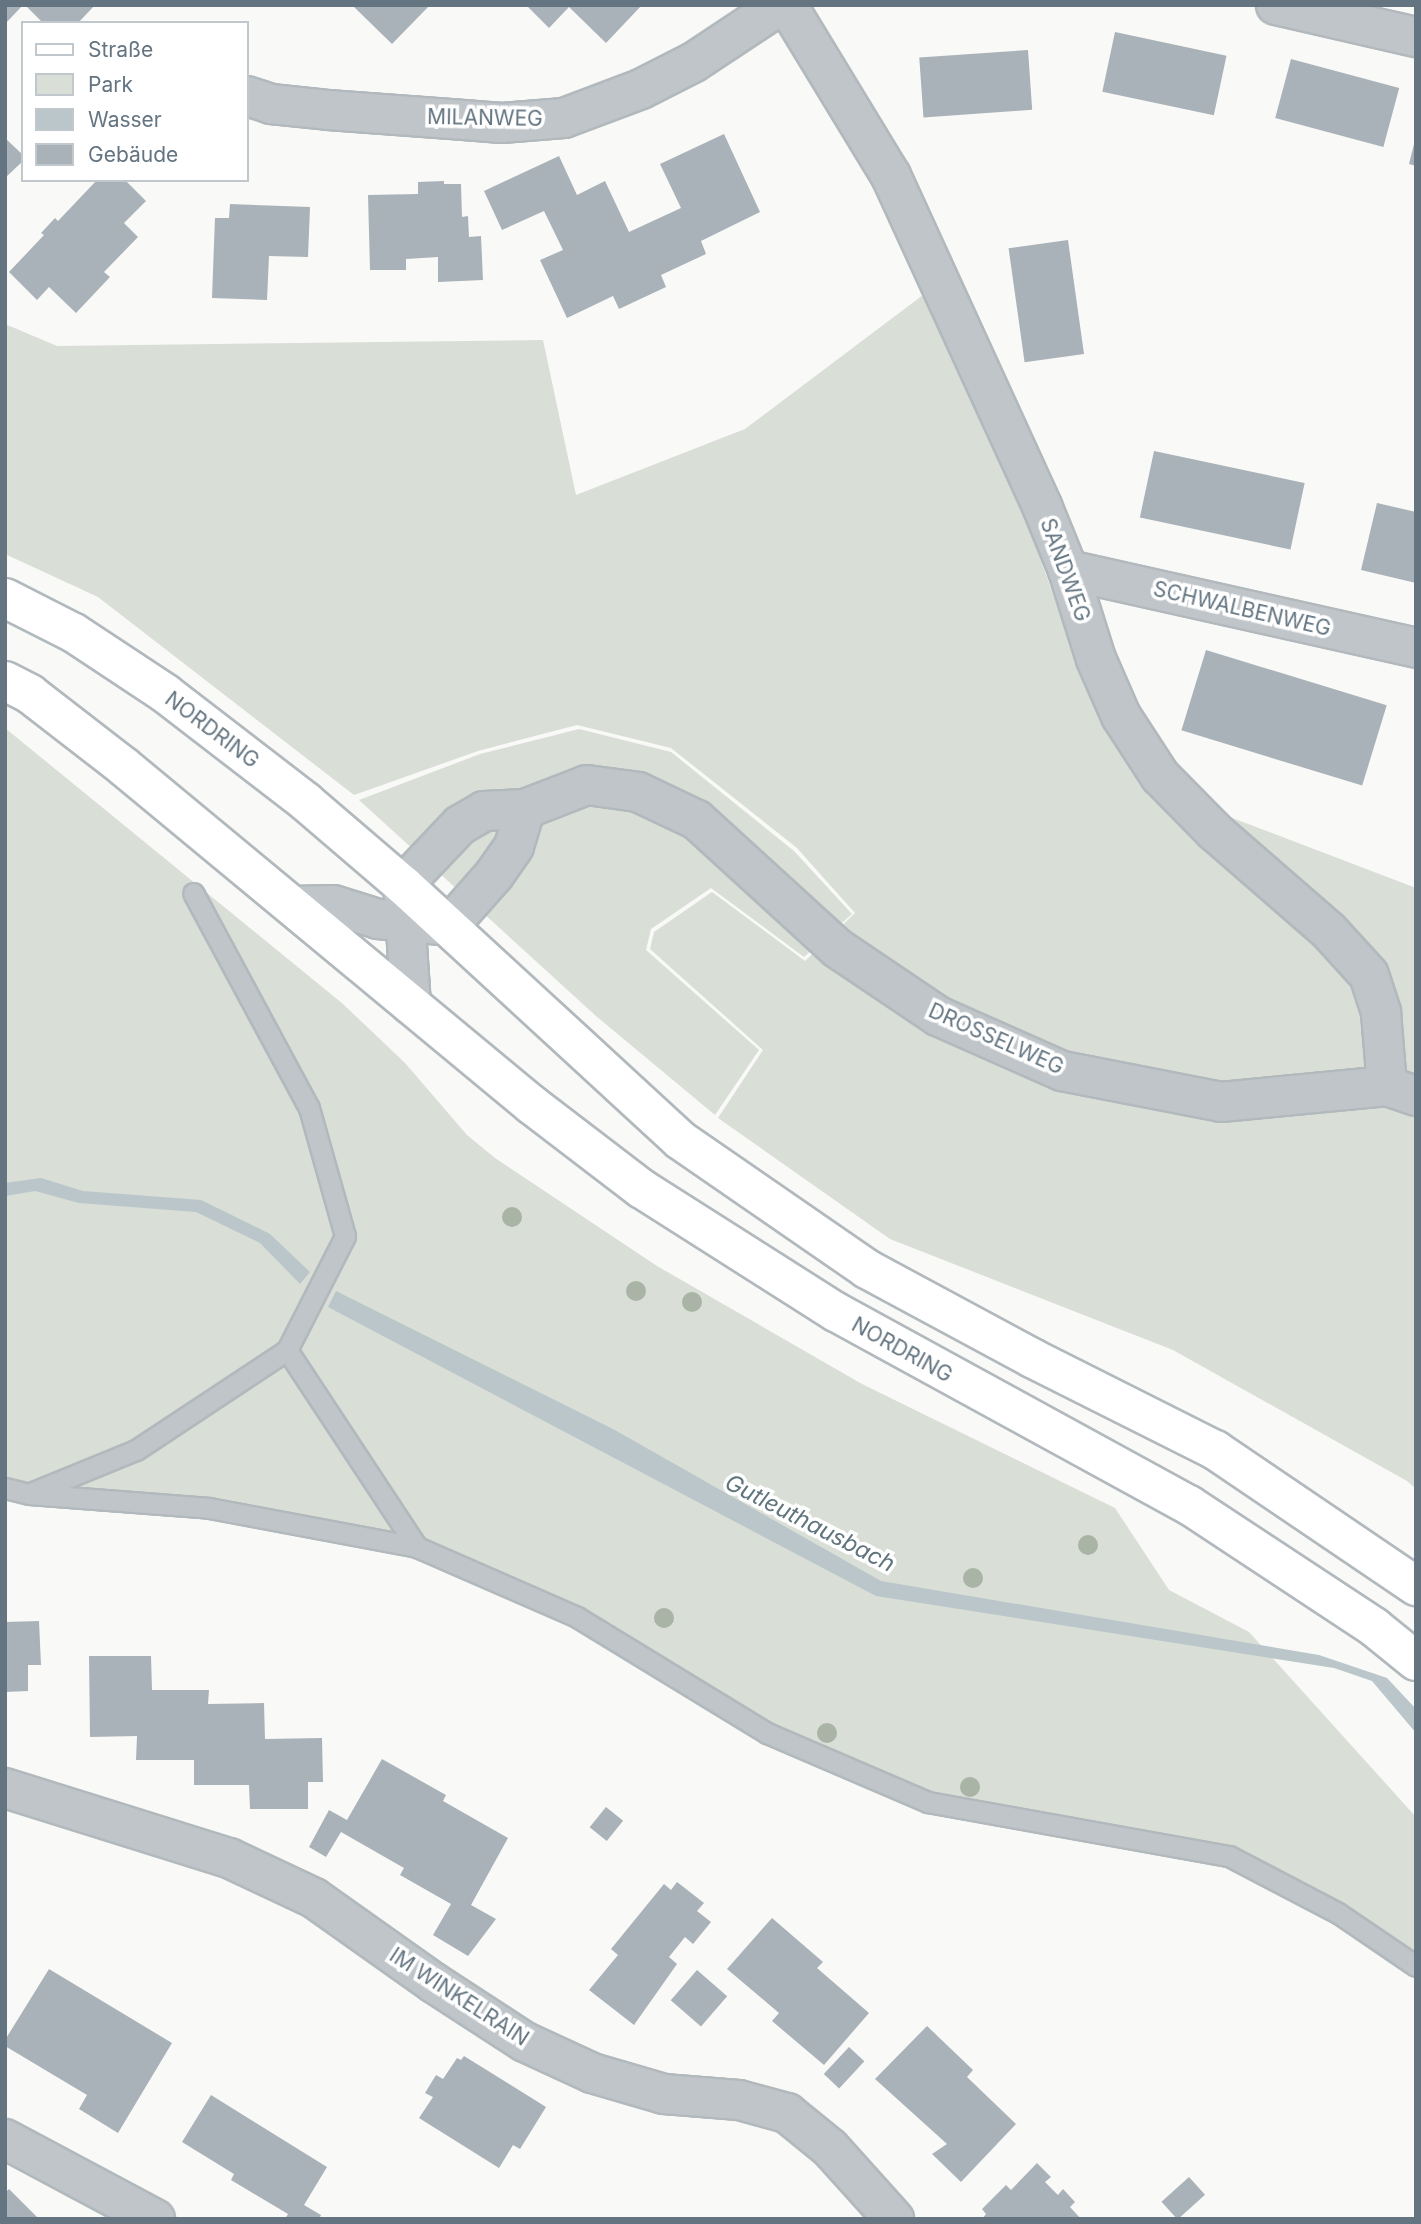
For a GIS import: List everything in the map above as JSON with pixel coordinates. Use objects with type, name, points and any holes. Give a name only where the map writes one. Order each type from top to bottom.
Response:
[{"type":"street","name":"MILANWEG","points":[[248,96],[271,104],[451,120],[502,123],[564,118],[663,78],[694,62],[780,5]]},
{"type":"street","name":"SANDWEG","points":[[787,5],[891,176],[1036,494],[1068,570],[1096,659],[1121,716],[1160,776],[1214,831],[1329,931],[1369,975],[1401,1091]]},
{"type":"street","points":[[1276,5],[1416,37]]},
{"type":"street","name":"SCHWALBENWEG","points":[[1068,570],[1416,648]]},
{"type":"street","name":"NORDRING","points":[[5,598],[74,633],[166,694],[306,802],[404,885],[680,1140],[867,1269],[1032,1358],[1215,1450],[1416,1586]]},
{"type":"street","name":"NORDRING","points":[[5,681],[30,694],[123,766],[532,1105],[642,1189],[836,1312],[1189,1505],[1374,1627],[1416,1661]]},
{"type":"street","name":"DROSSELWEG","points":[[404,885],[460,825],[484,811],[525,809],[587,785],[638,792],[697,820],[837,948],[939,1016],[1062,1071],[1222,1102],[1401,1091]]},
{"type":"street","points":[[293,906],[333,905],[379,919],[449,926],[494,875],[514,846],[525,809]]},
{"type":"street","points":[[404,885],[404,923],[411,1005]]},
{"type":"street","name":"IM WINKELRAIN","points":[[5,1788],[229,1858],[314,1898],[434,1983],[525,2042],[592,2073],[664,2094],[739,2100],[787,2113],[830,2148],[894,2219]]},
{"type":"street","points":[[5,2139],[155,2219]]},
{"type":"lane","points":[[29,1494],[136,1450],[287,1350],[345,1236],[309,1108],[192,893]]},
{"type":"lane","points":[[287,1350],[417,1546]]},
{"type":"lane","points":[[5,1488],[29,1494],[209,1508],[417,1546],[577,1618],[767,1733],[928,1802],[1228,1856],[1338,1913],[1416,1966]]},
{"type":"green space","points":[[927,292],[1028,526],[1097,713],[1134,773],[1235,819],[1416,888],[1416,1489],[1407,1481],[1173,1350],[890,1239],[718,1118],[763,1050],[650,949],[654,932],[712,892],[805,961],[855,913],[797,848],[671,748],[577,725],[478,751],[354,795],[98,597],[5,554],[5,324],[57,346],[543,340],[576,495],[745,429]]},
{"type":"green space","points":[[5,728],[343,1004],[405,1063],[467,1135],[495,1158],[657,1266],[862,1384],[1115,1508],[1169,1590],[1249,1632],[1416,1817],[1416,1966],[1229,1856],[928,1802],[767,1733],[577,1617],[417,1547],[5,1488]]},
{"type":"green space","points":[[579,729],[671,752],[794,851],[852,914],[804,957],[711,888],[651,929],[646,950],[759,1050],[715,1115],[596,1016],[359,800],[480,754]]},
{"type":"water","points":[[41,1178],[83,1191],[201,1200],[270,1234],[310,1272],[300,1284],[260,1243],[196,1212],[79,1203],[35,1191],[5,1196],[5,1183]]},
{"type":"water","points":[[336,1291],[613,1429],[881,1581],[1319,1655],[1387,1678],[1416,1709],[1416,1733],[1372,1681],[1334,1668],[876,1596],[328,1307]]},
{"type":"building","points":[[5,5],[23,5],[5,24]]},
{"type":"building","points":[[25,5],[95,5],[80,21],[41,21]]},
{"type":"building","points":[[352,5],[430,5],[392,44]]},
{"type":"building","points":[[526,5],[642,5],[606,43],[569,7],[549,28]]},
{"type":"building","points":[[1115,32],[1227,56],[1214,115],[1102,92]]},
{"type":"building","points":[[1028,50],[1032,110],[923,117],[919,58]]},
{"type":"building","points":[[1291,59],[1399,88],[1383,147],[1275,118]]},
{"type":"building","points":[[724,134],[760,212],[701,241],[706,254],[661,275],[666,287],[619,309],[613,296],[567,318],[540,260],[563,250],[544,211],[502,230],[484,191],[559,156],[577,195],[605,181],[629,232],[681,208],[660,164]]},
{"type":"building","points":[[5,138],[21,153],[21,163],[5,178]]},
{"type":"building","points":[[1416,140],[1416,166],[1409,164]]},
{"type":"building","points":[[444,181],[444,184],[461,184],[462,217],[468,216],[469,237],[481,236],[483,280],[438,282],[438,257],[406,259],[406,270],[370,270],[368,195],[418,194],[418,182]]},
{"type":"building","points":[[95,182],[127,182],[146,201],[124,223],[138,237],[104,272],[110,277],[76,313],[49,287],[37,300],[9,272],[44,235],[41,233],[55,218],[58,221]]},
{"type":"building","points":[[230,204],[310,207],[308,257],[269,256],[267,300],[212,298],[215,218],[229,218]]},
{"type":"building","points":[[1068,240],[1084,354],[1025,362],[1009,248]]},
{"type":"building","points":[[1154,451],[1305,483],[1290,550],[1140,518]]},
{"type":"building","points":[[1377,503],[1416,512],[1416,583],[1361,570]]},
{"type":"building","points":[[1206,650],[1387,705],[1362,786],[1181,730]]},
{"type":"building","points":[[39,1621],[41,1665],[28,1665],[28,1691],[5,1692],[5,1622]]},
{"type":"building","points":[[89,1656],[151,1656],[152,1690],[209,1690],[208,1704],[264,1703],[265,1739],[322,1738],[323,1782],[308,1782],[308,1809],[250,1809],[249,1785],[194,1785],[194,1760],[136,1760],[137,1736],[90,1737]]},
{"type":"building","points":[[382,1759],[446,1795],[443,1801],[508,1838],[471,1905],[496,1919],[468,1956],[433,1935],[451,1904],[400,1875],[404,1868],[341,1832],[326,1857],[309,1847],[329,1810],[347,1820]]},
{"type":"building","points":[[606,1807],[623,1821],[607,1841],[590,1827]]},
{"type":"building","points":[[677,1882],[704,1903],[697,1911],[711,1922],[693,1944],[685,1937],[669,1957],[677,1964],[634,2025],[589,1990],[618,1955],[611,1949],[664,1884],[671,1890]]},
{"type":"building","points":[[772,1918],[823,1962],[817,1968],[869,2013],[824,2065],[772,2021],[779,2013],[727,1969]]},
{"type":"building","points":[[49,1969],[172,2043],[118,2133],[79,2109],[87,2095],[5,2046],[5,2040]]},
{"type":"building","points":[[697,1970],[727,1996],[701,2026],[671,2000]]},
{"type":"building","points":[[927,2026],[973,2070],[967,2077],[1016,2124],[961,2182],[932,2154],[947,2144],[875,2079]]},
{"type":"building","points":[[849,2047],[864,2061],[839,2088],[824,2074]]},
{"type":"building","points":[[464,2056],[546,2107],[520,2149],[513,2145],[499,2168],[419,2118],[433,2097],[425,2093],[436,2075],[443,2079],[457,2058],[461,2060]]},
{"type":"building","points":[[211,2095],[327,2167],[304,2205],[321,2215],[319,2219],[285,2219],[288,2214],[231,2180],[234,2174],[182,2142]]},
{"type":"building","points":[[1037,2163],[1051,2177],[1045,2182],[1058,2195],[1063,2189],[1075,2202],[1070,2207],[1081,2219],[982,2219],[986,2214],[982,2209],[1006,2185],[1011,2190]]},
{"type":"building","points":[[1189,2177],[1205,2195],[1178,2219],[1162,2202]]},
{"type":"building","points":[[9,2189],[39,2219],[5,2219],[5,2193]]},
{"type":"water label","name":"Gutleuthausbach","points":[[810,1523]]}]
